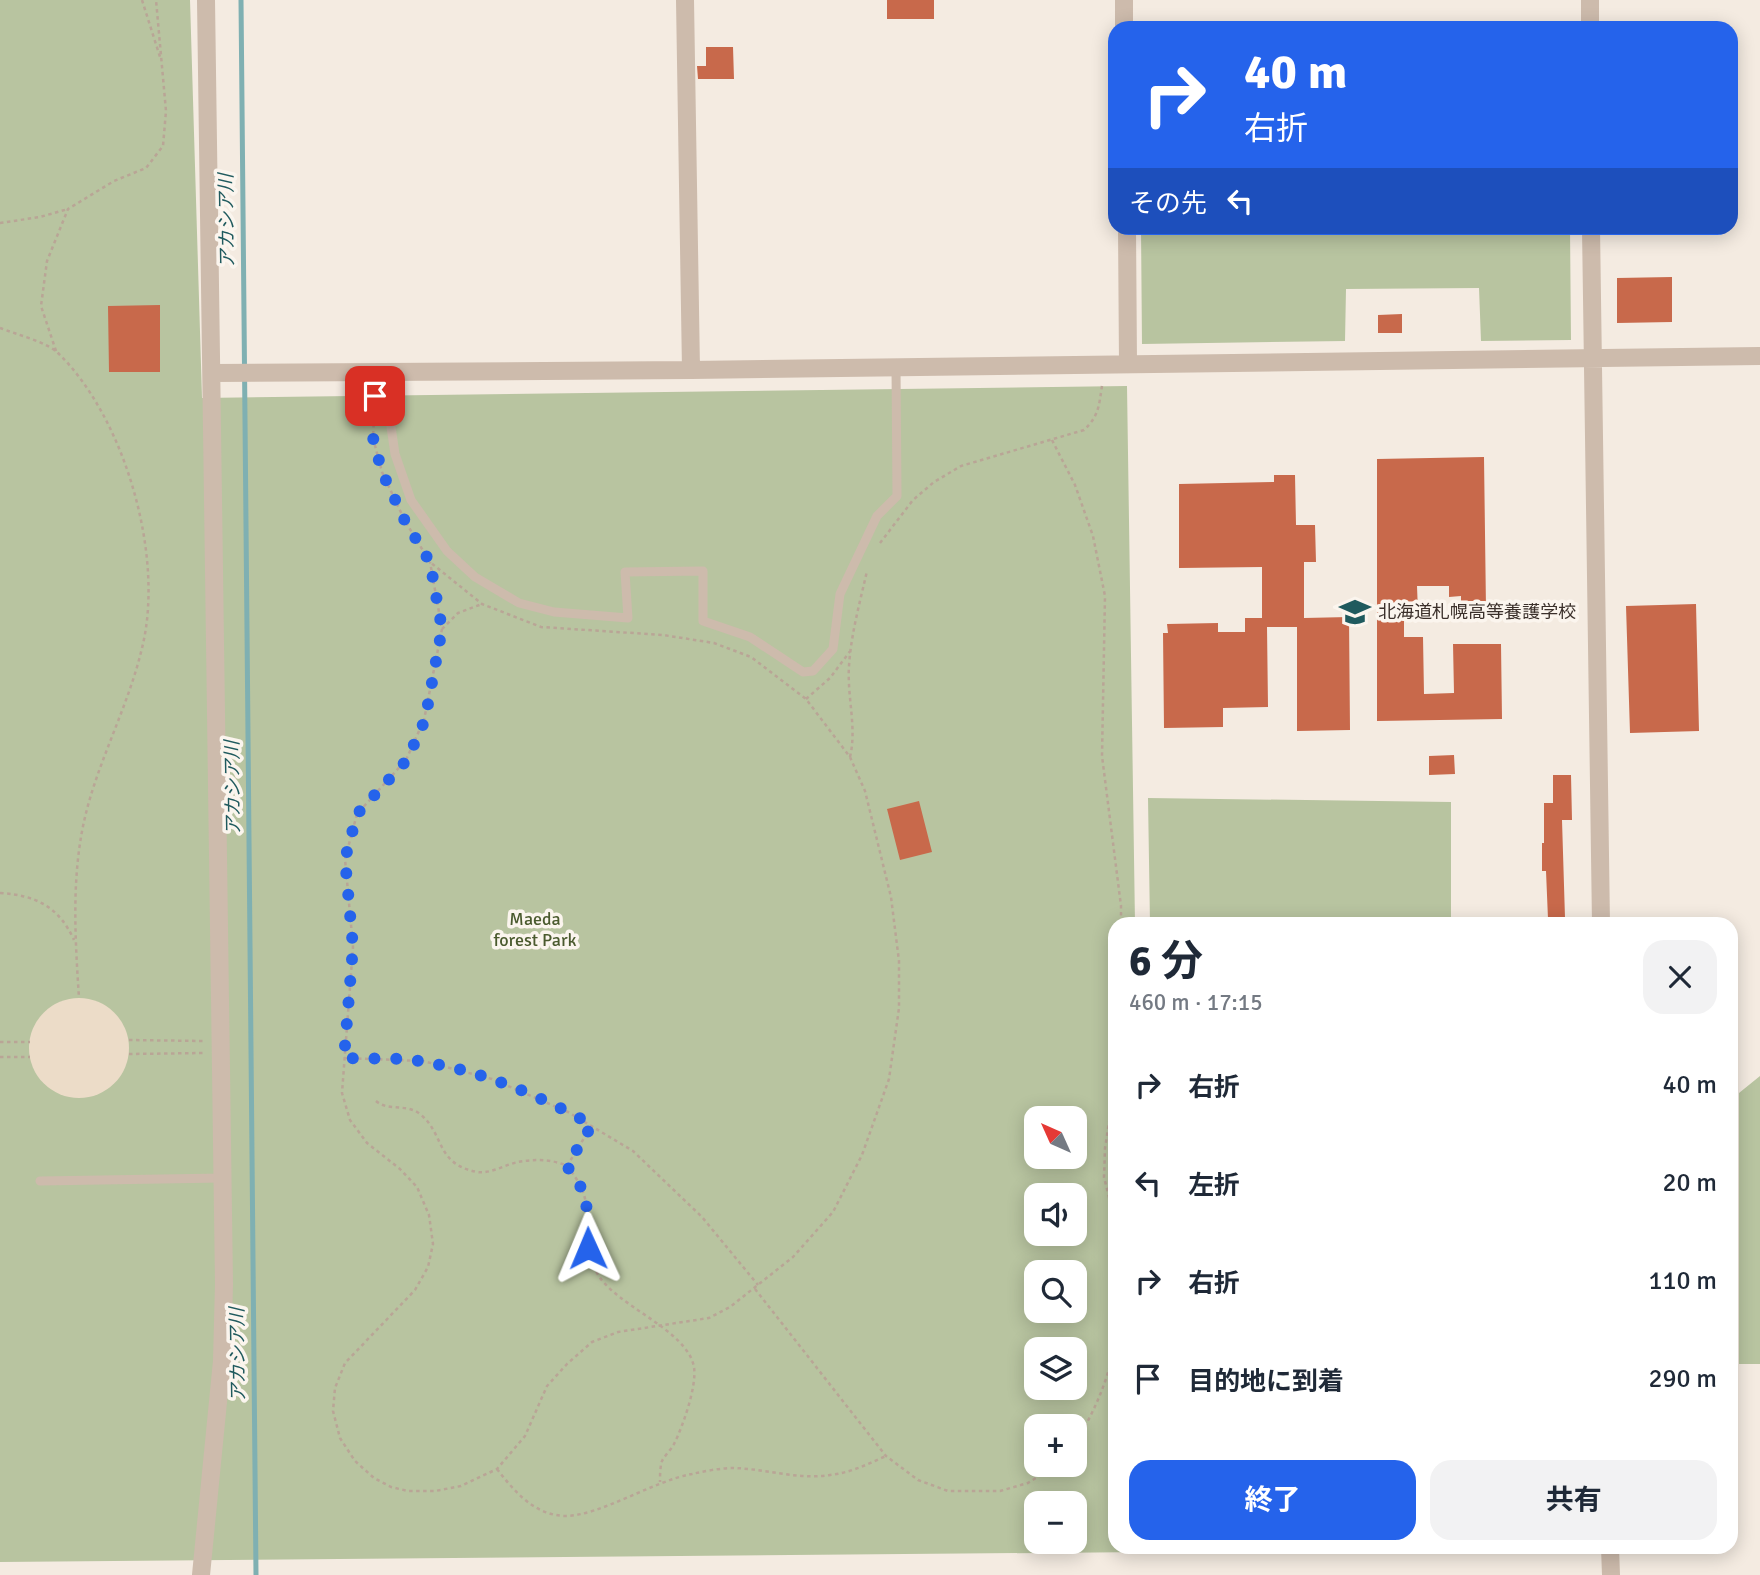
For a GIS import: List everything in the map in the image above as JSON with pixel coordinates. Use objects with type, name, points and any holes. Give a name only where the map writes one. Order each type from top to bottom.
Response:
[{"type":"street","points":[[201,1575],[222,1361],[223,1178],[218,373],[206,0]]},
{"type":"street","points":[[685,0],[691,370]]},
{"type":"street","points":[[1124,0],[1124,21]]},
{"type":"street","points":[[1590,0],[1590,21]]},
{"type":"street","points":[[1127,235],[1128,363]]},
{"type":"street","points":[[1591,235],[1601,917]]},
{"type":"street","points":[[218,373],[691,370],[1760,356]]},
{"type":"street","points":[[1610,1554],[1611,1575]]},
{"type":"lane","points":[[390,420],[395,454],[411,500],[447,551],[475,577],[519,603],[554,612],[628,618],[625,572],[703,571],[704,621],[750,637],[803,672],[813,671],[833,649],[839,594],[871,527],[877,516],[897,496],[896,366]]},
{"type":"lane","points":[[40,1181],[223,1178]]},
{"type":"path","points":[[142,0],[162,64]]},
{"type":"path","points":[[0,223],[40,217],[68,209],[114,181],[146,168],[163,146],[166,111],[156,0]]},
{"type":"path","points":[[68,209],[47,261],[41,306],[56,351],[95,399],[118,448],[135,499],[148,557],[148,602],[143,645],[135,676],[85,813],[76,874],[75,943],[79,998]]},
{"type":"path","points":[[0,327],[56,351]]},
{"type":"path","points":[[877,549],[881,539],[933,482],[961,466],[1084,430],[1095,420],[1102,386]]},
{"type":"path","points":[[375,396],[373,438],[382,472],[405,521],[430,562],[482,604],[541,626],[663,635],[714,643],[751,657],[806,699],[850,757],[865,791],[891,897],[898,948],[899,1008],[888,1079],[862,1155],[833,1212],[793,1257],[730,1307],[709,1318],[618,1332],[592,1342],[547,1386],[525,1436],[497,1469],[461,1486],[435,1492],[408,1491],[391,1487],[374,1478],[355,1461],[340,1438],[334,1411],[335,1388],[345,1363],[415,1290],[428,1267],[433,1244],[429,1216],[417,1187],[400,1169],[367,1143],[350,1120],[342,1093],[353,947],[345,859],[357,814],[407,760],[425,720],[442,629],[430,562]]},
{"type":"path","points":[[1052,440],[1075,485],[1093,536],[1105,596],[1102,756],[1121,917]]},
{"type":"path","points":[[850,757],[855,738],[849,711],[849,666],[867,567]]},
{"type":"path","points":[[442,629],[458,613],[482,604]]},
{"type":"path","points":[[806,699],[830,678],[852,649]]},
{"type":"path","points":[[0,892],[22,894],[49,906],[66,923],[75,943]]},
{"type":"path","points":[[129,1040],[221,1047]]},
{"type":"path","points":[[0,1042],[30,1042]]},
{"type":"path","points":[[129,1054],[221,1047]]},
{"type":"path","points":[[0,1057],[30,1057]]},
{"type":"path","points":[[344,1058],[423,1061],[492,1079],[592,1125],[632,1152],[702,1216],[886,1456],[918,1480],[948,1491],[1000,1491],[1028,1483],[1037,1477]]},
{"type":"path","points":[[376,1101],[393,1108],[407,1107],[421,1115],[445,1155],[460,1166],[480,1173],[518,1162],[542,1160],[567,1166],[586,1195],[588,1248],[596,1273],[610,1290],[660,1326],[688,1351],[694,1366],[694,1383],[674,1444],[662,1462],[660,1482]]},
{"type":"path","points":[[567,1166],[592,1125]]},
{"type":"path","points":[[1108,1129],[1104,1177],[1108,1193]]},
{"type":"path","points":[[1087,1425],[1094,1414],[1108,1374]]},
{"type":"path","points":[[497,1469],[515,1492],[535,1507],[564,1516],[592,1511],[660,1482],[692,1474],[733,1468],[805,1476],[830,1475],[859,1468],[886,1456]]},
{"type":"green space","name":"Maeda forest Park","points":[[0,0],[190,0],[202,398],[1127,386],[1135,917],[1108,917],[1108,1552],[1087,1553],[1087,1491],[1024,1491],[1024,1553],[0,1562]]},
{"type":"green space","points":[[1141,235],[1570,235],[1571,340],[1481,341],[1479,288],[1346,289],[1345,341],[1142,344]]},
{"type":"green space","points":[[1148,798],[1451,802],[1451,917],[1150,917]]},
{"type":"green space","points":[[1760,1076],[1760,1364],[1739,1364],[1739,1093]]},
{"type":"shaded area","points":[[79,998],[98,1002],[114,1013],[125,1029],[129,1048],[125,1067],[114,1083],[98,1094],[79,1098],[60,1094],[44,1083],[33,1067],[29,1048],[33,1029],[44,1013],[60,1002]]},
{"type":"building","points":[[887,0],[934,0],[934,19],[887,19]]},
{"type":"building","points":[[706,47],[733,47],[734,79],[698,79],[697,66],[706,66]]},
{"type":"building","points":[[1672,277],[1672,322],[1617,323],[1617,278]]},
{"type":"building","points":[[160,305],[160,372],[109,372],[108,306]]},
{"type":"building","points":[[1402,314],[1402,333],[1378,333],[1378,315]]},
{"type":"building","points":[[1484,457],[1486,609],[1461,609],[1461,596],[1449,597],[1449,586],[1417,586],[1418,612],[1404,612],[1404,637],[1423,637],[1424,694],[1454,693],[1453,644],[1501,644],[1502,719],[1377,721],[1377,459]]},
{"type":"building","points":[[1274,475],[1295,475],[1296,525],[1315,525],[1316,562],[1304,562],[1304,618],[1349,617],[1350,730],[1297,731],[1297,627],[1267,627],[1268,707],[1223,708],[1223,727],[1164,728],[1163,633],[1168,633],[1167,624],[1218,623],[1218,632],[1245,632],[1245,618],[1262,618],[1262,567],[1179,568],[1179,484],[1274,482]]},
{"type":"building","points":[[1696,604],[1699,731],[1630,733],[1626,606]]},
{"type":"building","points":[[1454,755],[1455,774],[1429,775],[1429,756]]},
{"type":"building","points":[[1553,775],[1571,775],[1572,820],[1562,820],[1565,917],[1548,917],[1546,871],[1542,871],[1544,803],[1553,803]]},
{"type":"building","points":[[919,801],[932,852],[900,860],[887,809]]},
{"type":"waterway","name":"アカシア川","points":[[241,0],[256,1575]]},
{"type":"place","name":"北海道札幌高等養護学校","points":[[1355,612]]},
{"type":"route","points":[[375,396],[373,438],[382,472],[405,521],[430,562],[442,629],[425,720],[407,760],[357,814],[345,859],[353,947],[344,1058],[423,1061],[492,1079],[592,1125],[567,1166],[586,1195],[588,1248]]}]
